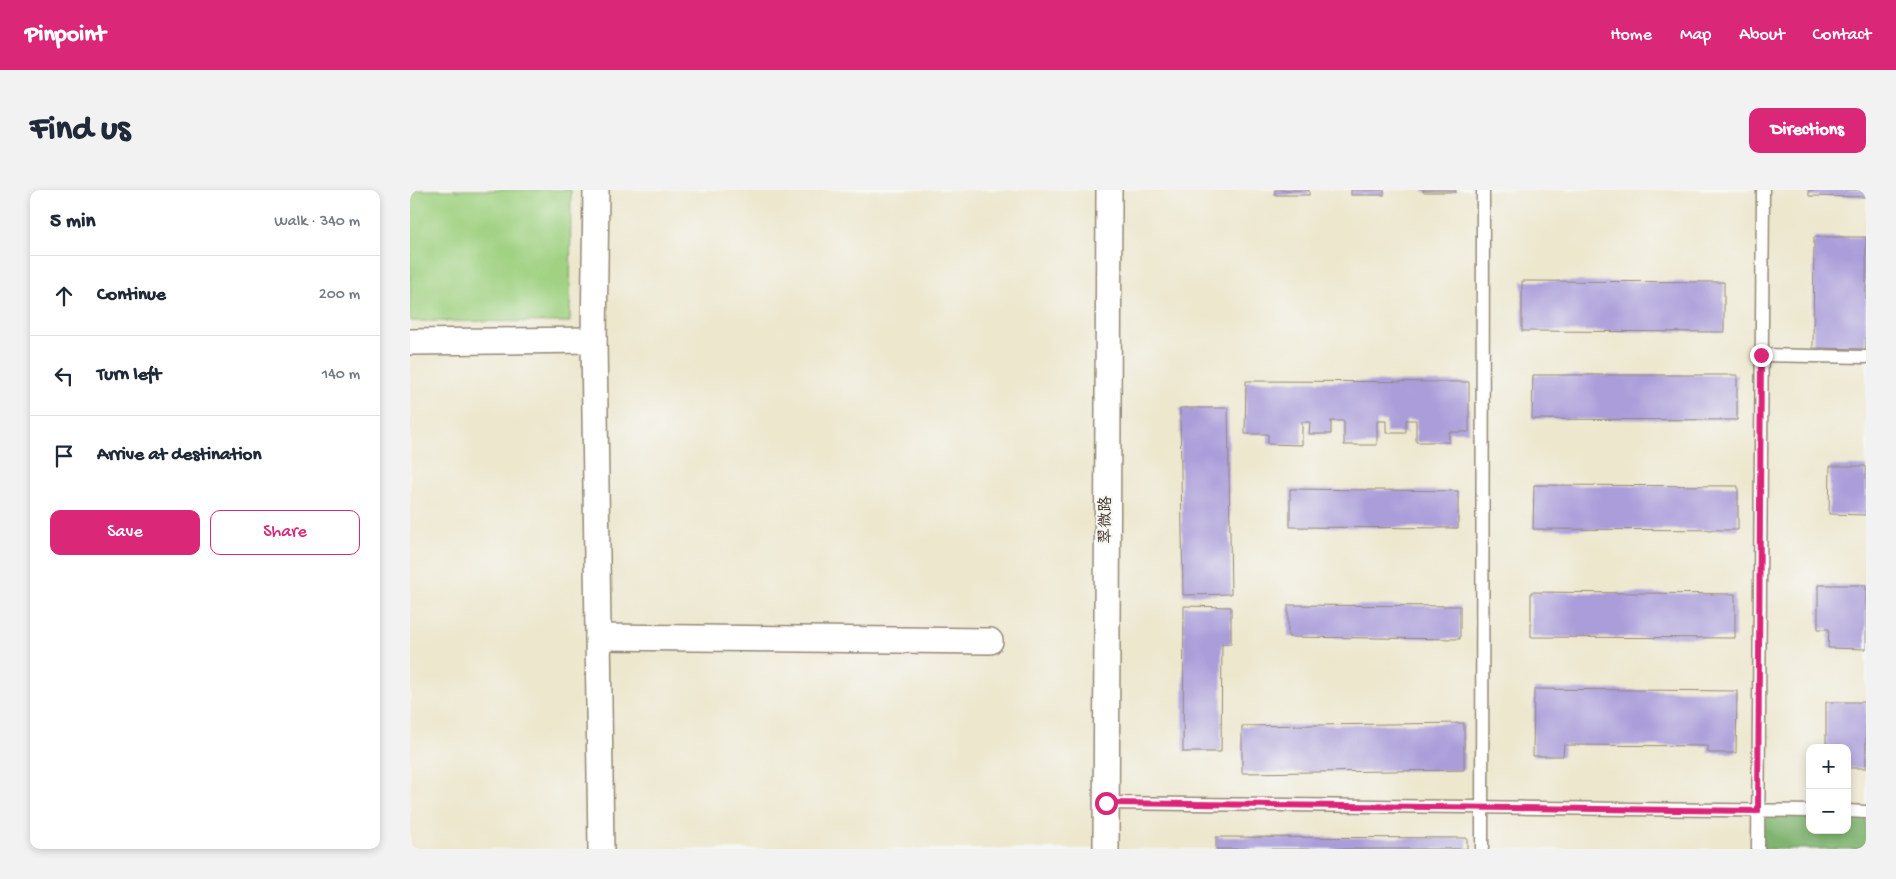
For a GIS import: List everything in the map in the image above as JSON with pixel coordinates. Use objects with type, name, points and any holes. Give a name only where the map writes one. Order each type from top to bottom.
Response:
[{"type":"street","points":[[596,190],[594,340],[601,849]]},
{"type":"street","name":"翠微路","points":[[1106,849],[1109,190]]},
{"type":"street","points":[[410,342],[594,340]]},
{"type":"street","points":[[598,637],[990,641]]},
{"type":"lane","points":[[1482,849],[1483,190]]},
{"type":"lane","points":[[1758,849],[1763,190]]},
{"type":"lane","points":[[1761,355],[1866,357]]},
{"type":"lane","points":[[1106,803],[1806,811]]},
{"type":"lane","points":[[1851,812],[1866,812]]},
{"type":"green space","points":[[410,190],[571,190],[570,322],[410,321]]},
{"type":"green space","points":[[1758,811],[1806,811],[1806,834],[1851,834],[1851,811],[1866,812],[1866,849],[1758,849]]},
{"type":"building","points":[[1275,190],[1309,190],[1309,195],[1275,195]]},
{"type":"building","points":[[1351,190],[1384,190],[1384,195],[1351,195]]},
{"type":"building","points":[[1423,190],[1456,190],[1456,192],[1423,192]]},
{"type":"building","points":[[1809,190],[1866,190],[1866,197],[1809,196]]},
{"type":"building","points":[[1814,237],[1866,237],[1866,349],[1813,348]]},
{"type":"building","points":[[1522,281],[1724,282],[1724,332],[1522,331]]},
{"type":"building","points":[[1533,375],[1737,375],[1737,420],[1532,419]]},
{"type":"building","points":[[1246,381],[1469,382],[1469,432],[1449,432],[1449,442],[1416,442],[1416,420],[1406,420],[1406,433],[1386,433],[1386,421],[1377,421],[1377,445],[1344,445],[1344,421],[1331,421],[1331,434],[1309,434],[1310,422],[1302,422],[1302,445],[1268,444],[1268,434],[1245,434]]},
{"type":"building","points":[[1180,408],[1228,408],[1231,594],[1183,595]]},
{"type":"building","points":[[1830,466],[1866,466],[1866,515],[1829,514]]},
{"type":"building","points":[[1534,485],[1738,486],[1738,530],[1533,529]]},
{"type":"building","points":[[1290,489],[1458,491],[1458,528],[1290,527]]},
{"type":"building","points":[[1818,585],[1866,585],[1866,649],[1828,648],[1829,629],[1818,629]]},
{"type":"building","points":[[1531,592],[1735,594],[1735,638],[1531,637]]},
{"type":"building","points":[[1288,605],[1460,606],[1460,639],[1288,637]]},
{"type":"building","points":[[1184,606],[1231,607],[1231,644],[1222,644],[1221,752],[1183,752]]},
{"type":"building","points":[[1534,689],[1737,691],[1736,753],[1708,753],[1708,746],[1564,745],[1563,756],[1533,756]]},
{"type":"building","points":[[1826,702],[1866,702],[1866,768],[1851,768],[1851,744],[1826,744]]},
{"type":"building","points":[[1464,723],[1464,770],[1242,773],[1242,726]]},
{"type":"building","points":[[1216,837],[1467,838],[1467,849],[1216,849]]},
{"type":"route","points":[[1106,803],[1758,811],[1761,355]]}]
